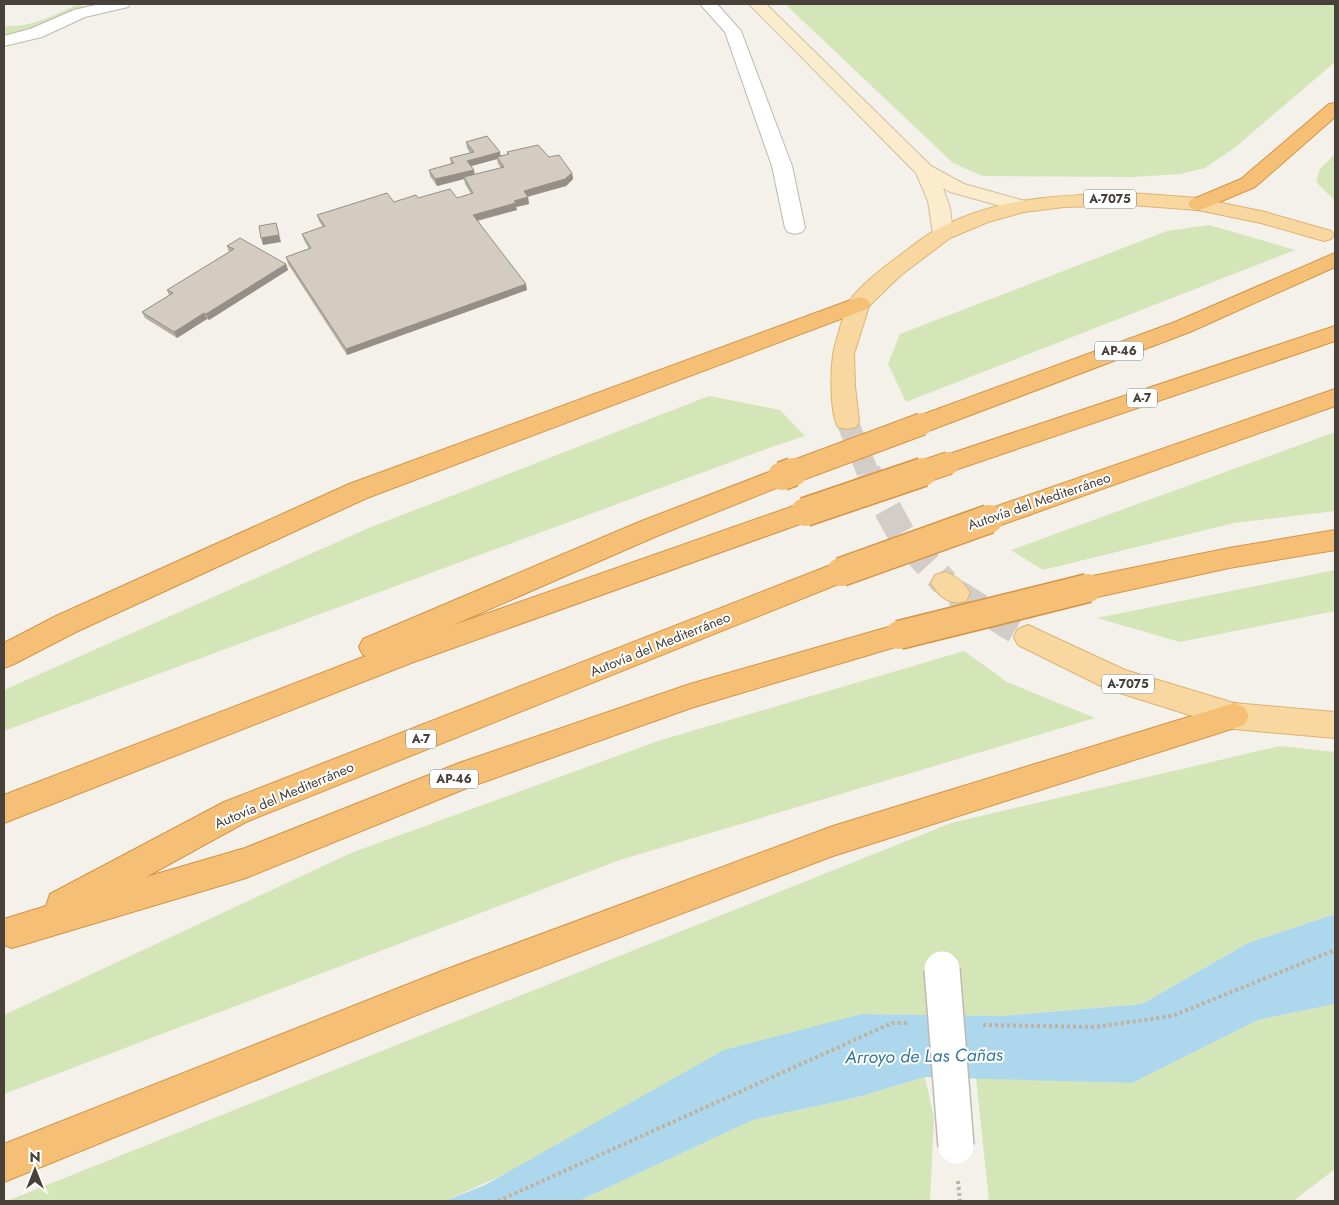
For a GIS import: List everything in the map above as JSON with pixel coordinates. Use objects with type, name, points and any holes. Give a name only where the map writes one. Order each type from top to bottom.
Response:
[{"type":"highway","points":[[1198,204],[1248,183],[1335,108]]},
{"type":"highway","name":"AP-46","points":[[4,808],[648,529],[782,476],[1078,367],[1205,317],[1335,258]]},
{"type":"highway","points":[[4,656],[66,624],[358,491],[859,304]]},
{"type":"highway","name":"A-7","points":[[4,808],[401,655],[805,512],[1335,333]]},
{"type":"highway","name":"Autovía del Mediterráneo","points":[[8,934],[235,812],[842,572],[1335,398]]},
{"type":"highway","name":"AP-46","points":[[8,934],[246,863],[459,777],[690,696],[899,635],[1088,588],[1229,558],[1335,540]]},
{"type":"highway","points":[[4,1163],[439,988],[833,841],[1234,716]]},
{"type":"main road","name":"A-7075","points":[[757,4],[924,170],[957,188],[1022,206]]},
{"type":"main road","name":"A-7075","points":[[924,170],[939,198],[943,234]]},
{"type":"main road","name":"A-7075","points":[[847,420],[843,386],[844,354],[859,304],[893,270],[943,234],[981,218],[1022,206],[1064,201],[1131,198],[1198,204],[1264,218],[1324,235]]},
{"type":"main road","name":"A-7075","points":[[1028,638],[1117,680],[1234,716],[1335,725]]},
{"type":"street","points":[[4,41],[36,33],[80,13],[122,4]]},
{"type":"street","points":[[708,4],[733,31],[782,166],[795,228]]},
{"type":"street","points":[[942,969],[956,1146]]},
{"type":"green space","points":[[785,4],[1335,4],[1335,62],[1233,149],[1205,168],[1180,174],[1133,177],[982,176],[953,163]]},
{"type":"green space","points":[[76,5],[85,6],[4,38],[4,26],[32,23]]},
{"type":"green space","points":[[1335,154],[1335,201],[1316,182],[1320,169]]},
{"type":"green space","points":[[1209,225],[1295,250],[906,402],[888,364],[900,334],[1167,231]]},
{"type":"green space","points":[[709,396],[780,410],[805,436],[4,731],[4,690],[371,527]]},
{"type":"green space","points":[[1335,432],[1335,511],[1234,523],[1043,570],[1011,550]]},
{"type":"green space","points":[[1335,570],[1335,611],[1180,642],[1097,618]]},
{"type":"green space","points":[[964,651],[1007,682],[1095,718],[620,860],[4,1094],[4,1015],[351,853],[658,741]]},
{"type":"green space","points":[[1280,746],[1335,752],[1335,914],[1248,943],[1142,1004],[1000,1016],[862,1014],[445,1201],[7,1201],[951,823]]},
{"type":"green space","points":[[1335,1004],[1335,1169],[1293,1201],[989,1201],[976,1078],[1132,1083],[1258,1020]]},
{"type":"green space","points":[[925,1077],[934,1118],[930,1201],[579,1201],[753,1120],[858,1097]]},
{"type":"water","name":"Arroyo de Las Cañas","points":[[1335,914],[1335,1004],[1258,1020],[1132,1083],[925,1077],[858,1097],[753,1120],[579,1201],[445,1201],[485,1185],[724,1050],[862,1014],[1000,1016],[1142,1004],[1248,943]]},
{"type":"building","points":[[487,136],[500,152],[467,161],[474,170],[435,179],[429,170],[454,163],[450,158],[474,152],[466,142]]},
{"type":"building","points":[[538,145],[549,157],[559,155],[572,173],[565,179],[524,191],[528,197],[514,201],[516,203],[473,215],[526,284],[346,349],[286,257],[311,248],[302,234],[325,226],[317,215],[387,193],[394,202],[416,195],[418,198],[450,189],[457,198],[473,193],[464,177],[504,167],[497,157],[509,154],[507,152]]},
{"type":"building","points":[[276,223],[279,235],[261,238],[259,226]]},
{"type":"building","points":[[240,238],[286,264],[174,332],[142,312],[173,293],[167,290],[234,249],[227,246]]},
{"type":"tunnel","points":[[847,421],[868,473]]},
{"type":"tunnel","points":[[867,472],[903,537],[945,583]]},
{"type":"tunnel","points":[[956,593],[1028,637]]}]
